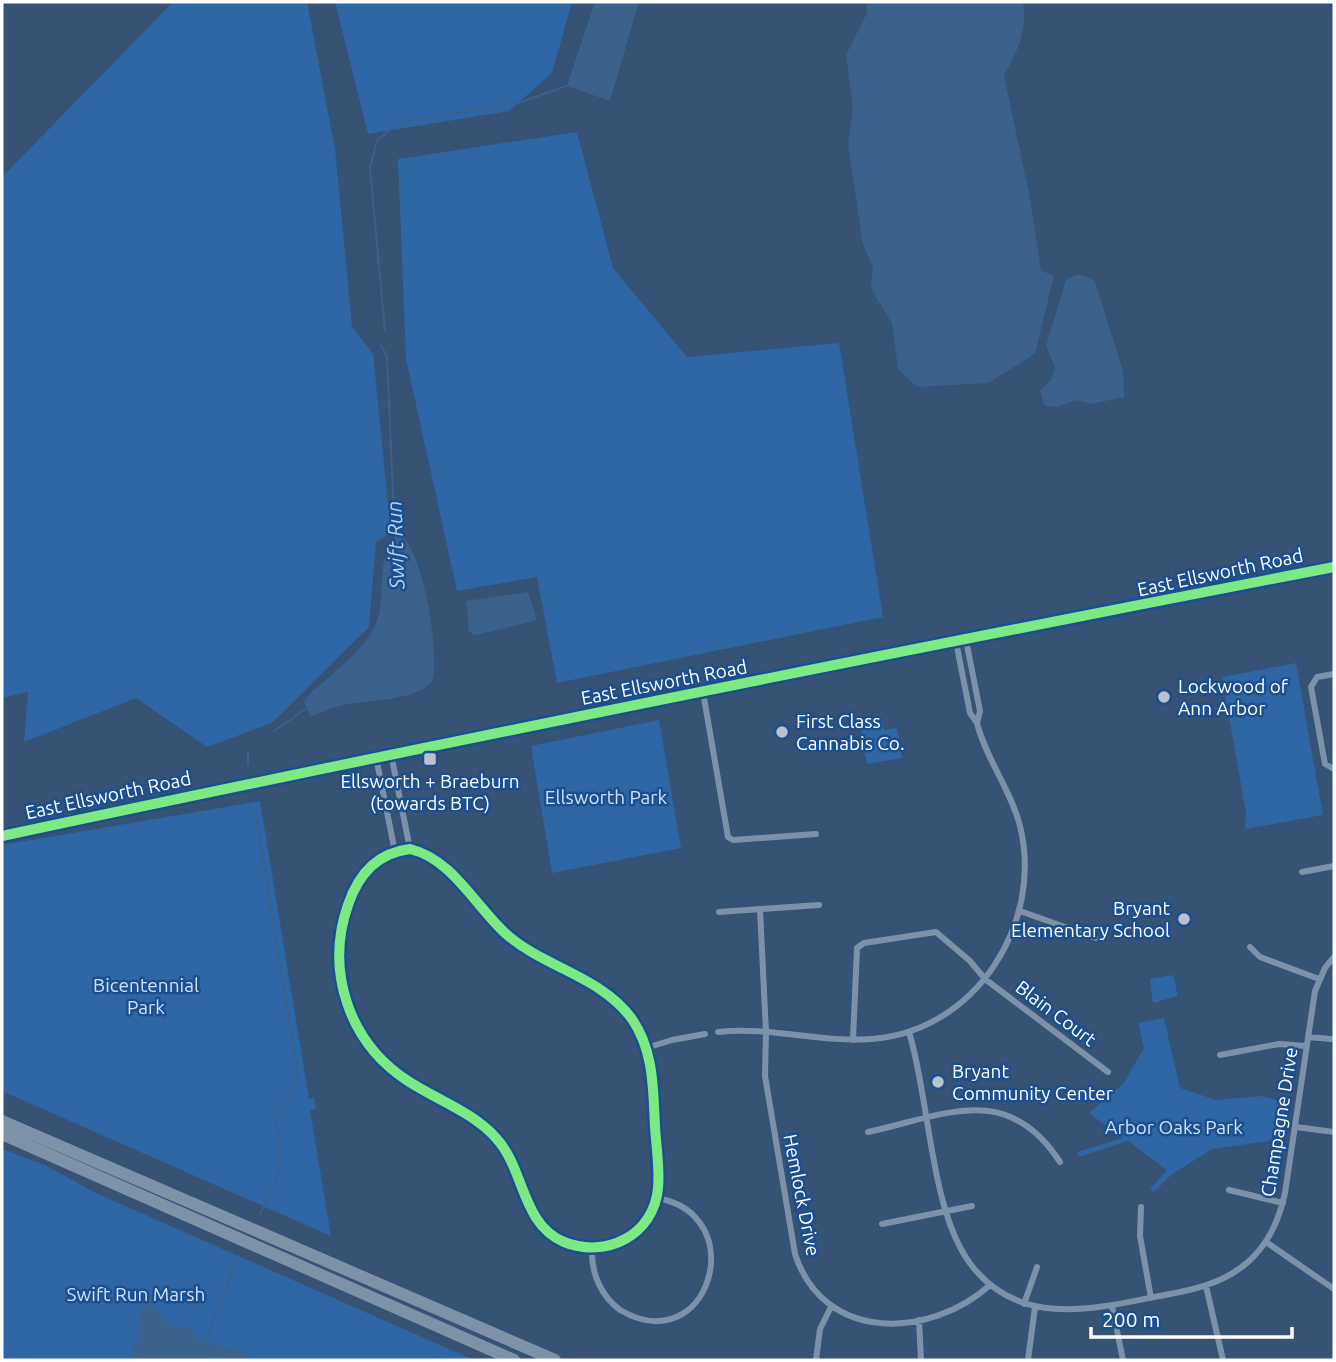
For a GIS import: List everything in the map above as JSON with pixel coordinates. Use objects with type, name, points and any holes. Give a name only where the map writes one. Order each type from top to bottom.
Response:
[{"type":"highway","points":[[2,1121],[555,1360]]},
{"type":"highway","points":[[2,1134],[514,1360]]},
{"type":"main road","name":"East Ellsworth Road","points":[[2,836],[376,757],[1334,567]]},
{"type":"street","points":[[966,640],[979,711],[977,723]]},
{"type":"street","points":[[718,1032],[766,1032],[853,1040],[875,1039],[909,1031],[949,1011],[985,979],[1009,944],[1020,911],[1026,867],[1020,827],[977,723],[970,713],[956,642]]},
{"type":"street","points":[[1334,674],[1317,677],[1311,687],[1325,764],[1334,769]]},
{"type":"street","points":[[703,692],[728,837],[733,840],[816,834]]},
{"type":"street","points":[[391,754],[410,849]]},
{"type":"street","points":[[376,757],[395,852]]},
{"type":"street","points":[[410,849],[442,864],[511,939],[607,994],[633,1021],[646,1048],[654,1091],[657,1198],[652,1213],[634,1235],[614,1245],[592,1249],[562,1241],[543,1229],[531,1209],[509,1155],[498,1139],[482,1123],[421,1089],[388,1066],[368,1044],[355,1021],[341,984],[338,962],[342,924],[363,874],[373,863],[395,852],[410,849]]},
{"type":"street","points":[[1302,872],[1334,866]]},
{"type":"street","points":[[719,912],[820,905]]},
{"type":"street","name":"Hemlock Drive","points":[[760,909],[767,1095],[795,1254],[804,1278],[831,1307],[874,1323],[919,1320],[960,1307],[990,1285]]},
{"type":"street","points":[[1020,911],[1096,939]]},
{"type":"street","name":"Blain Court","points":[[853,1040],[855,954],[860,945],[936,932],[970,961],[985,979],[1108,1072]]},
{"type":"street","points":[[1251,947],[1259,957],[1319,979]]},
{"type":"street","name":"Champagne Drive","points":[[909,1031],[928,1116],[945,1213],[962,1253],[990,1285],[1024,1304],[1073,1312],[1112,1306],[1206,1286],[1240,1268],[1266,1242],[1283,1203],[1306,1046],[1319,979],[1334,957]]},
{"type":"street","points":[[646,1048],[705,1034]]},
{"type":"street","name":"Champagne Drive","points":[[1308,1037],[1331,1039]]},
{"type":"street","points":[[1220,1055],[1279,1044],[1306,1046]]},
{"type":"street","points":[[869,1132],[928,1116],[973,1109],[1006,1115],[1043,1139],[1060,1161]]},
{"type":"street","points":[[1296,1127],[1334,1132]]},
{"type":"street","points":[[1229,1190],[1283,1203]]},
{"type":"street","points":[[592,1249],[593,1264],[603,1292],[623,1312],[661,1325],[680,1321],[693,1312],[703,1299],[709,1280],[710,1255],[706,1234],[687,1210],[657,1198]]},
{"type":"street","points":[[882,1224],[972,1206]]},
{"type":"street","points":[[1141,1207],[1140,1236],[1151,1298]]},
{"type":"street","points":[[1266,1242],[1334,1289]]},
{"type":"street","points":[[1024,1304],[1037,1267]]},
{"type":"street","points":[[1206,1286],[1223,1360]]},
{"type":"street","points":[[1112,1306],[1123,1360]]},
{"type":"street","points":[[816,1360],[820,1329],[831,1307]]},
{"type":"street","points":[[1028,1360],[1035,1307]]},
{"type":"street","points":[[919,1320],[921,1360]]},
{"type":"green space","points":[[173,2],[307,2],[335,149],[352,326],[373,354],[391,533],[376,542],[369,627],[272,723],[207,747],[136,698],[24,742],[28,692],[2,698],[2,177]]},
{"type":"green space","points":[[335,2],[572,2],[552,73],[509,111],[368,134]]},
{"type":"green space","points":[[577,132],[613,268],[687,357],[839,343],[883,617],[557,683],[537,577],[457,591],[406,359],[398,159]]},
{"type":"green space","points":[[1296,663],[1323,815],[1245,829],[1246,813],[1222,677]]},
{"type":"green space","points":[[881,715],[884,730],[897,728],[902,758],[867,764],[859,719]]},
{"type":"green space","name":"Ellsworth Park","points":[[659,720],[681,848],[552,873],[531,746]]},
{"type":"green space","name":"Bicentennial Park","points":[[260,801],[309,1099],[314,1098],[316,1108],[310,1110],[331,1236],[2,1091],[2,845]]},
{"type":"green space","points":[[1173,975],[1178,996],[1153,1003],[1150,979]]},
{"type":"green space","name":"Arbor Oaks Park","points":[[1164,1018],[1180,1088],[1216,1100],[1262,1096],[1288,1103],[1283,1139],[1212,1149],[1171,1175],[1154,1192],[1150,1189],[1167,1170],[1128,1141],[1079,1157],[1077,1152],[1122,1138],[1089,1113],[1123,1084],[1144,1048],[1138,1023]]},
{"type":"green space","name":"Swift Run Marsh","points":[[2,1149],[45,1165],[96,1193],[474,1360],[2,1360]]},
{"type":"water","points":[[595,2],[639,2],[610,101],[567,86]]},
{"type":"water","points":[[867,2],[1023,2],[1024,22],[1020,41],[1004,76],[1030,198],[1041,271],[1054,275],[1035,354],[988,383],[917,387],[898,369],[892,324],[871,288],[873,267],[863,245],[848,145],[853,107],[846,55],[867,13]]},
{"type":"water","points":[[1075,275],[1083,275],[1095,281],[1123,371],[1124,397],[1091,404],[1077,400],[1056,407],[1044,405],[1040,390],[1051,380],[1055,368],[1046,346],[1066,280]]},
{"type":"water","points":[[399,534],[408,543],[416,559],[428,603],[434,650],[432,682],[411,694],[348,704],[310,716],[304,702],[308,696],[354,654],[375,626],[381,602],[386,555]]},
{"type":"water","points":[[528,592],[537,620],[476,635],[469,632],[466,601]]},
{"type":"water","points":[[149,1300],[171,1326],[190,1328],[200,1341],[244,1352],[247,1360],[130,1360],[138,1338],[138,1314]]},
{"type":"waterway","name":"Swift Run","points":[[385,331],[370,168],[377,140],[399,123],[521,102],[569,85]]},
{"type":"waterway","name":"Swift Run","points":[[381,345],[387,357],[395,538]]},
{"type":"waterway","name":"Swift Run","points":[[273,732],[305,709]]},
{"type":"waterway","name":"Swift Run","points":[[248,753],[248,765]]},
{"type":"waterway","name":"Swift Run","points":[[255,809],[298,1073],[288,1100],[275,1120],[281,1158],[272,1190],[260,1214]]},
{"type":"waterway","name":"Swift Run","points":[[205,1342],[239,1255]]},
{"type":"cycle path","points":[[2,836],[667,698],[1334,567]]},
{"type":"cycle path","points":[[410,849],[425,854],[450,872],[493,921],[519,944],[604,992],[619,1004],[639,1031],[645,1044],[653,1084],[658,1188],[655,1205],[648,1219],[625,1239],[611,1245],[580,1246],[564,1242],[550,1234],[539,1223],[531,1209],[513,1165],[496,1138],[477,1121],[408,1081],[388,1065],[371,1047],[357,1026],[347,1004],[339,955],[348,905],[357,884],[370,867],[387,855],[410,849]]},
{"type":"place","name":"Lockwood of Ann Arbor","points":[[1164,697]]},
{"type":"place","name":"First Class Cannabis Co.","points":[[782,732]]},
{"type":"place","name":"Ellsworth + Braeburn (towards BTC)","points":[[430,759]]},
{"type":"place","name":"Bryant Elementary School","points":[[1184,919]]},
{"type":"place","name":"Bryant Community Center","points":[[938,1082]]}]
